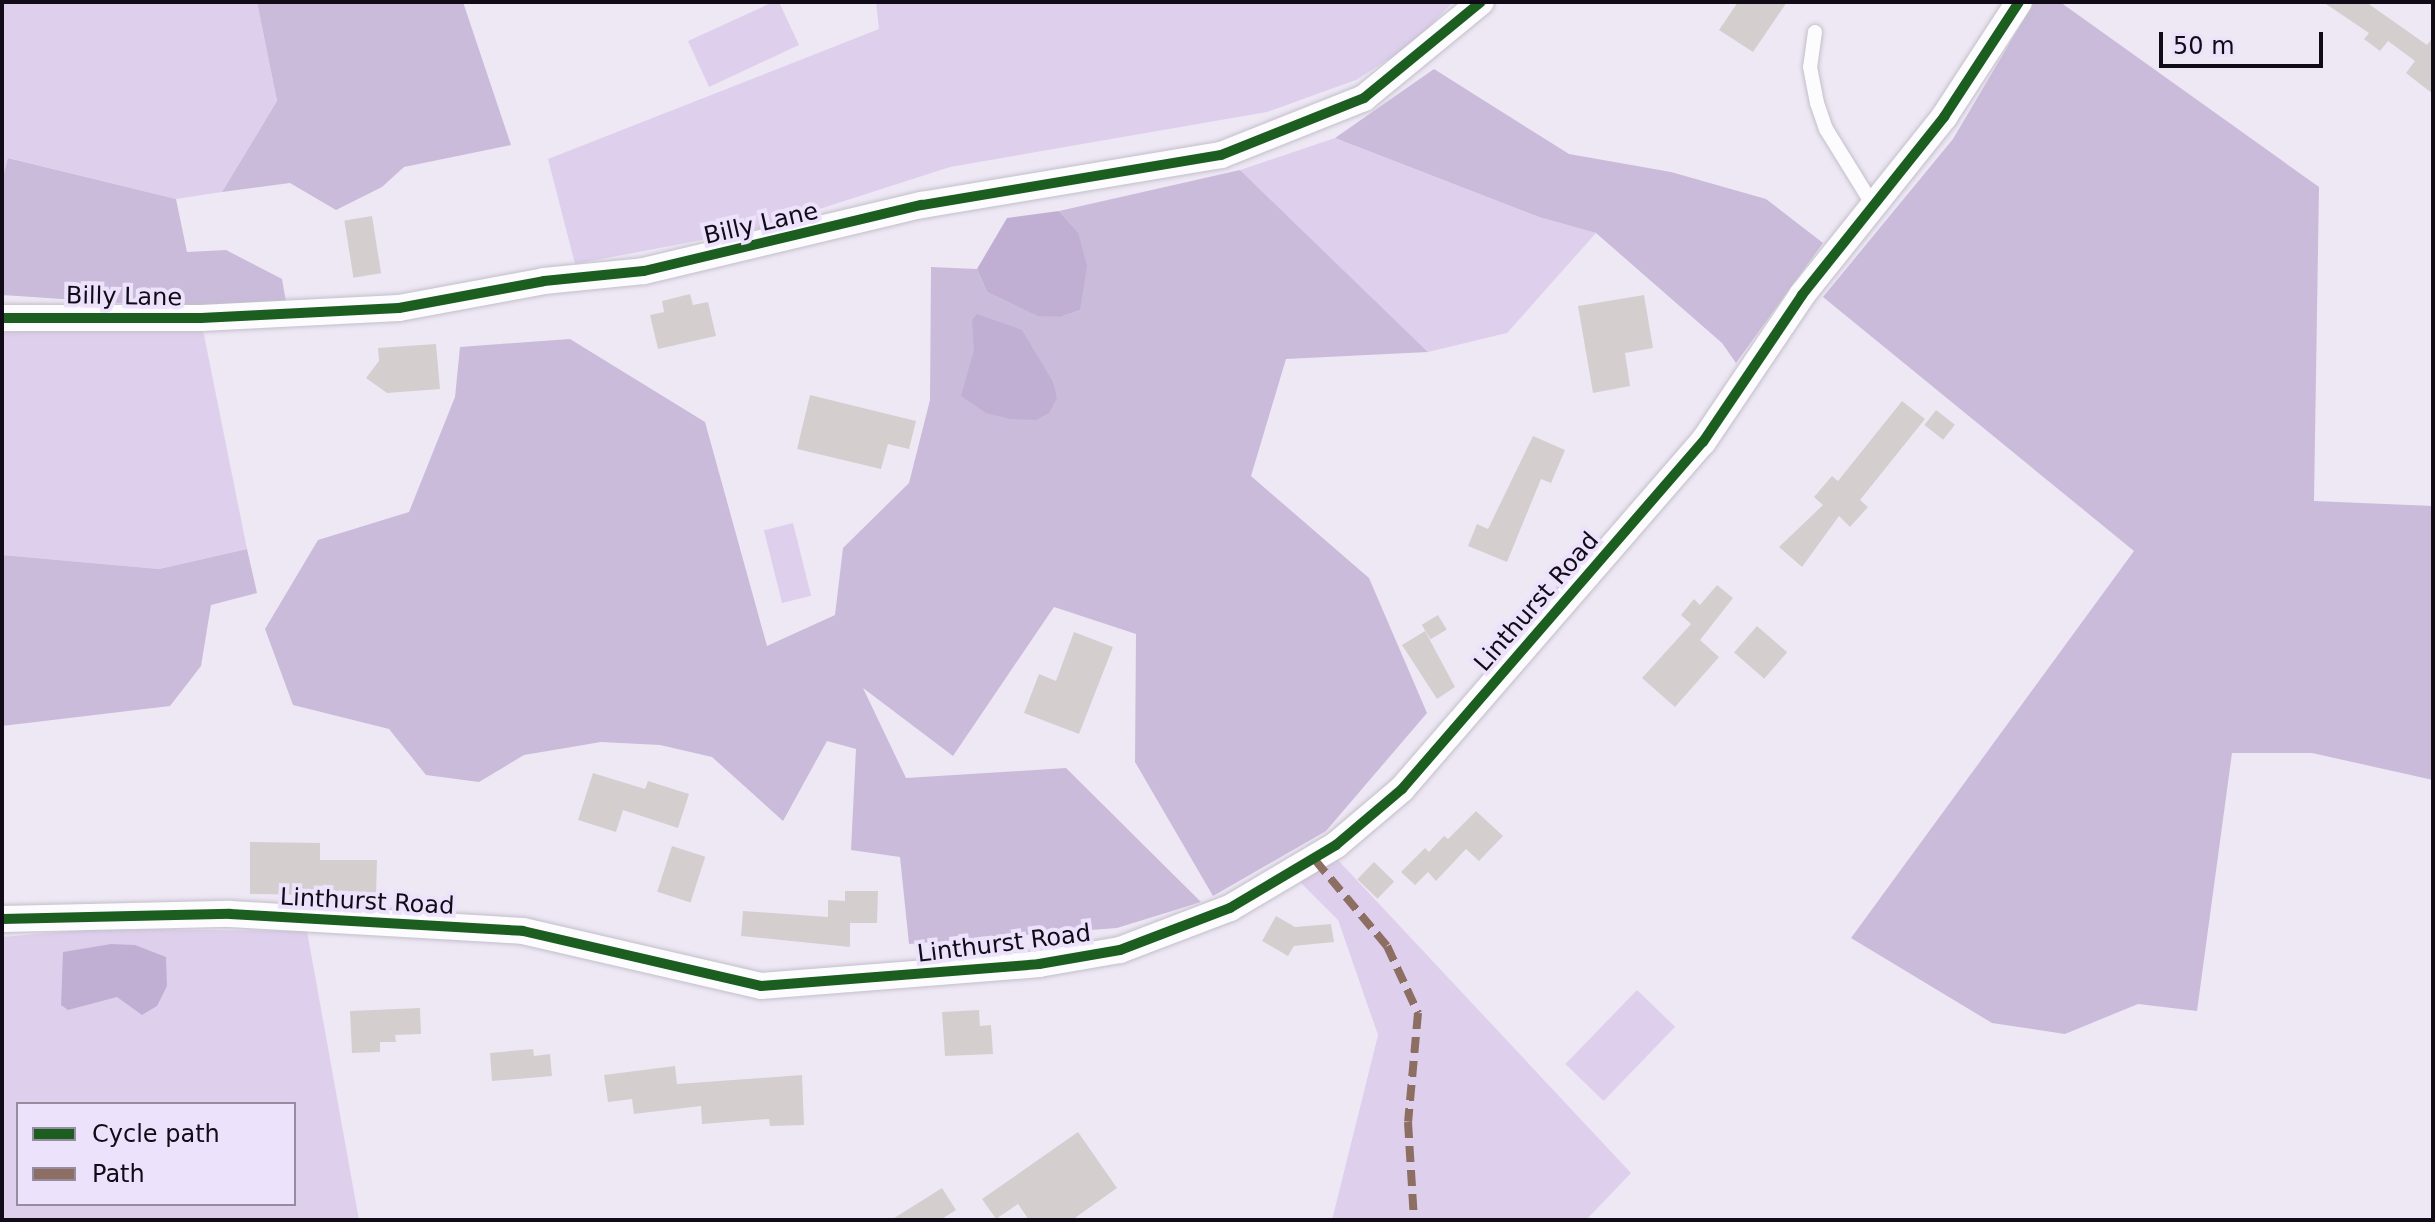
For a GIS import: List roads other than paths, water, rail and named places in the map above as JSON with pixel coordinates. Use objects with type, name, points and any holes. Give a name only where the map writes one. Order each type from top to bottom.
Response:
[{"type":"street","name":"Billy Lane","points":[[2,318],[201,318],[399,308],[544,281],[644,271],[922,205],[1221,155],[1364,98],[1481,2]]},
{"type":"street","name":"Linthurst Road","points":[[2,919],[230,914],[523,931],[761,986],[1039,964],[1120,950],[1230,908],[1336,845],[1402,789],[1703,442],[1802,295],[1944,117],[2019,2]]},
{"type":"lane","points":[[1815,32],[1810,67],[1817,103],[1826,129],[1873,205]]}]
